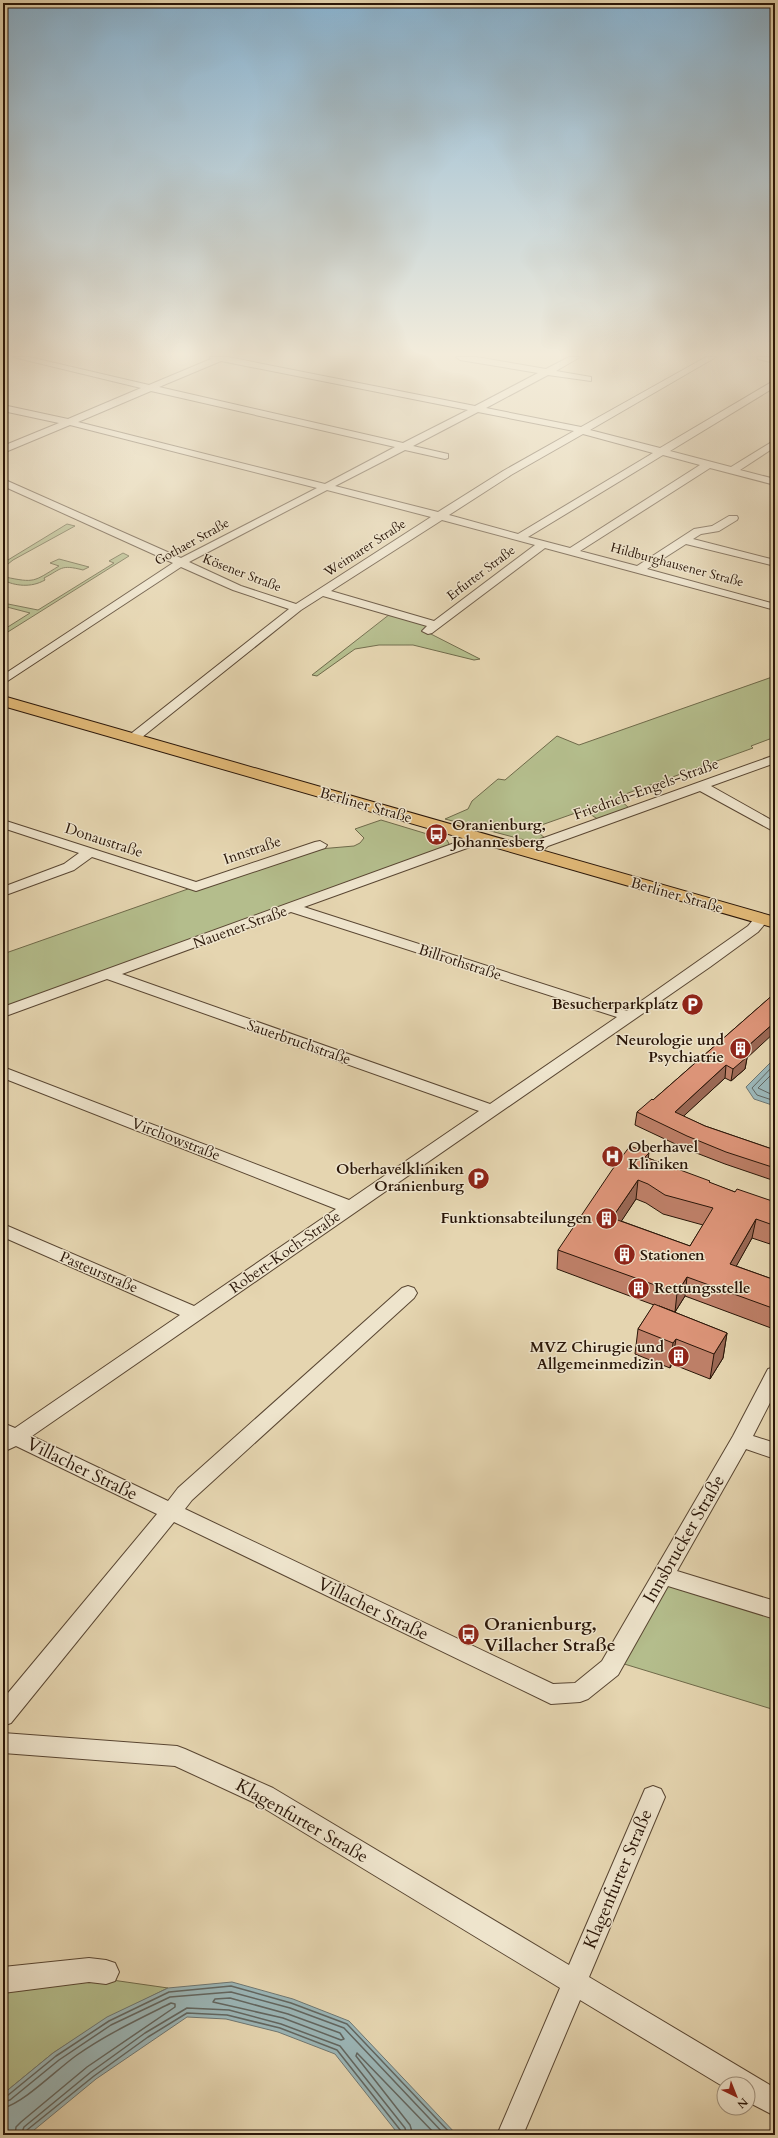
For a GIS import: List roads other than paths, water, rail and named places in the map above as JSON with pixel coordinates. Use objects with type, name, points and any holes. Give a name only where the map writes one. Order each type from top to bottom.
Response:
[{"type":"main road","name":"Berliner Straße","points":[[3,701],[768,921]]},
{"type":"street","name":"Hildburghausener Straße","points":[[206,457],[440,516],[640,569],[775,607]]},
{"type":"street","name":"Gothaer Straße","points":[[3,680],[180,563],[384,457]]},
{"type":"street","name":"Weimarer Straße","points":[[132,739],[297,608],[507,472],[534,457]]},
{"type":"street","name":"Erfurter Straße","points":[[519,538],[654,457]]},
{"type":"street","points":[[681,457],[775,482]]},
{"type":"street","points":[[733,470],[754,457]]},
{"type":"street","name":"Hildburghausener Straße","points":[[572,551],[709,464]]},
{"type":"street","name":"Kösener Straße","points":[[3,482],[130,538],[180,563],[237,588],[297,608]]},
{"type":"street","points":[[640,569],[698,531],[720,528],[733,518]]},
{"type":"street","points":[[684,540],[775,563]]},
{"type":"street","name":"Erfurter Straße","points":[[322,592],[432,628],[543,544]]},
{"type":"street","name":"Friedrich-Engels-Straße","points":[[532,853],[543,842],[775,759]]},
{"type":"street","points":[[701,786],[775,828]]},
{"type":"street","name":"Donaustraße","points":[[3,824],[196,887]]},
{"type":"street","name":"Nauener Straße","points":[[3,1012],[465,844],[473,836]]},
{"type":"street","name":"Innstraße","points":[[196,887],[320,845]]},
{"type":"street","points":[[3,892],[69,867],[90,853]]},
{"type":"street","name":"Billrothstraße","points":[[292,908],[628,1016]]},
{"type":"street","name":"Robert-Koch-Straße","points":[[7,1437],[196,1314],[753,929],[768,921]]},
{"type":"street","name":"Sauerbruchstraße","points":[[107,974],[492,1110]]},
{"type":"street","name":"Virchowstraße","points":[[3,1072],[349,1207]]},
{"type":"street","name":"Pasteurstraße","points":[[3,1230],[196,1314]]},
{"type":"street","points":[[3,1716],[185,1494],[408,1293]]},
{"type":"street","name":"Innsbrucker Straße","points":[[580,1692],[610,1668],[741,1440],[775,1374]]},
{"type":"street","name":"Villacher Straße","points":[[7,1437],[170,1511],[551,1694],[580,1692]]},
{"type":"street","points":[[741,1440],[775,1451]]},
{"type":"street","points":[[663,1575],[775,1610]]},
{"type":"street","name":"Klagenfurter Straße","points":[[3,1743],[177,1756],[265,1796],[730,2076]]},
{"type":"street","name":"Klagenfurter Straße","points":[[510,2135],[653,1797]]},
{"type":"street","points":[[3,1980],[90,1970],[106,1972]]},
{"type":"street","points":[[756,2092],[775,2103]]},
{"type":"water","points":[[775,1058],[775,1106],[754,1099],[746,1087]]},
{"type":"water","points":[[232,1982],[293,1999],[349,2021],[457,2135],[399,2135],[335,2054],[278,2032],[226,2019],[187,2017],[96,2079],[28,2135],[3,2135],[3,2094],[53,2053],[107,2017],[168,1988]]},
{"type":"place","name":"Oranienburg, Johannesberg","points":[[437,834]]},
{"type":"place","name":"Besucherparkplatz","points":[[693,1004]]},
{"type":"place","name":"Neurologie und Psychiatrie","points":[[740,1049]]},
{"type":"place","name":"Oberhavel Kliniken","points":[[612,1156]]},
{"type":"place","name":"Oberhavelkliniken Oranienburg","points":[[479,1178]]},
{"type":"place","name":"Funktionsabteilungen","points":[[607,1218]]},
{"type":"place","name":"Stationen","points":[[624,1255]]},
{"type":"place","name":"Rettungsstelle","points":[[638,1288]]},
{"type":"place","name":"MVZ Chirugie und Allgemeinmedizin","points":[[679,1356]]},
{"type":"place","name":"Oranienburg, Villacher Straße","points":[[469,1634]]}]
